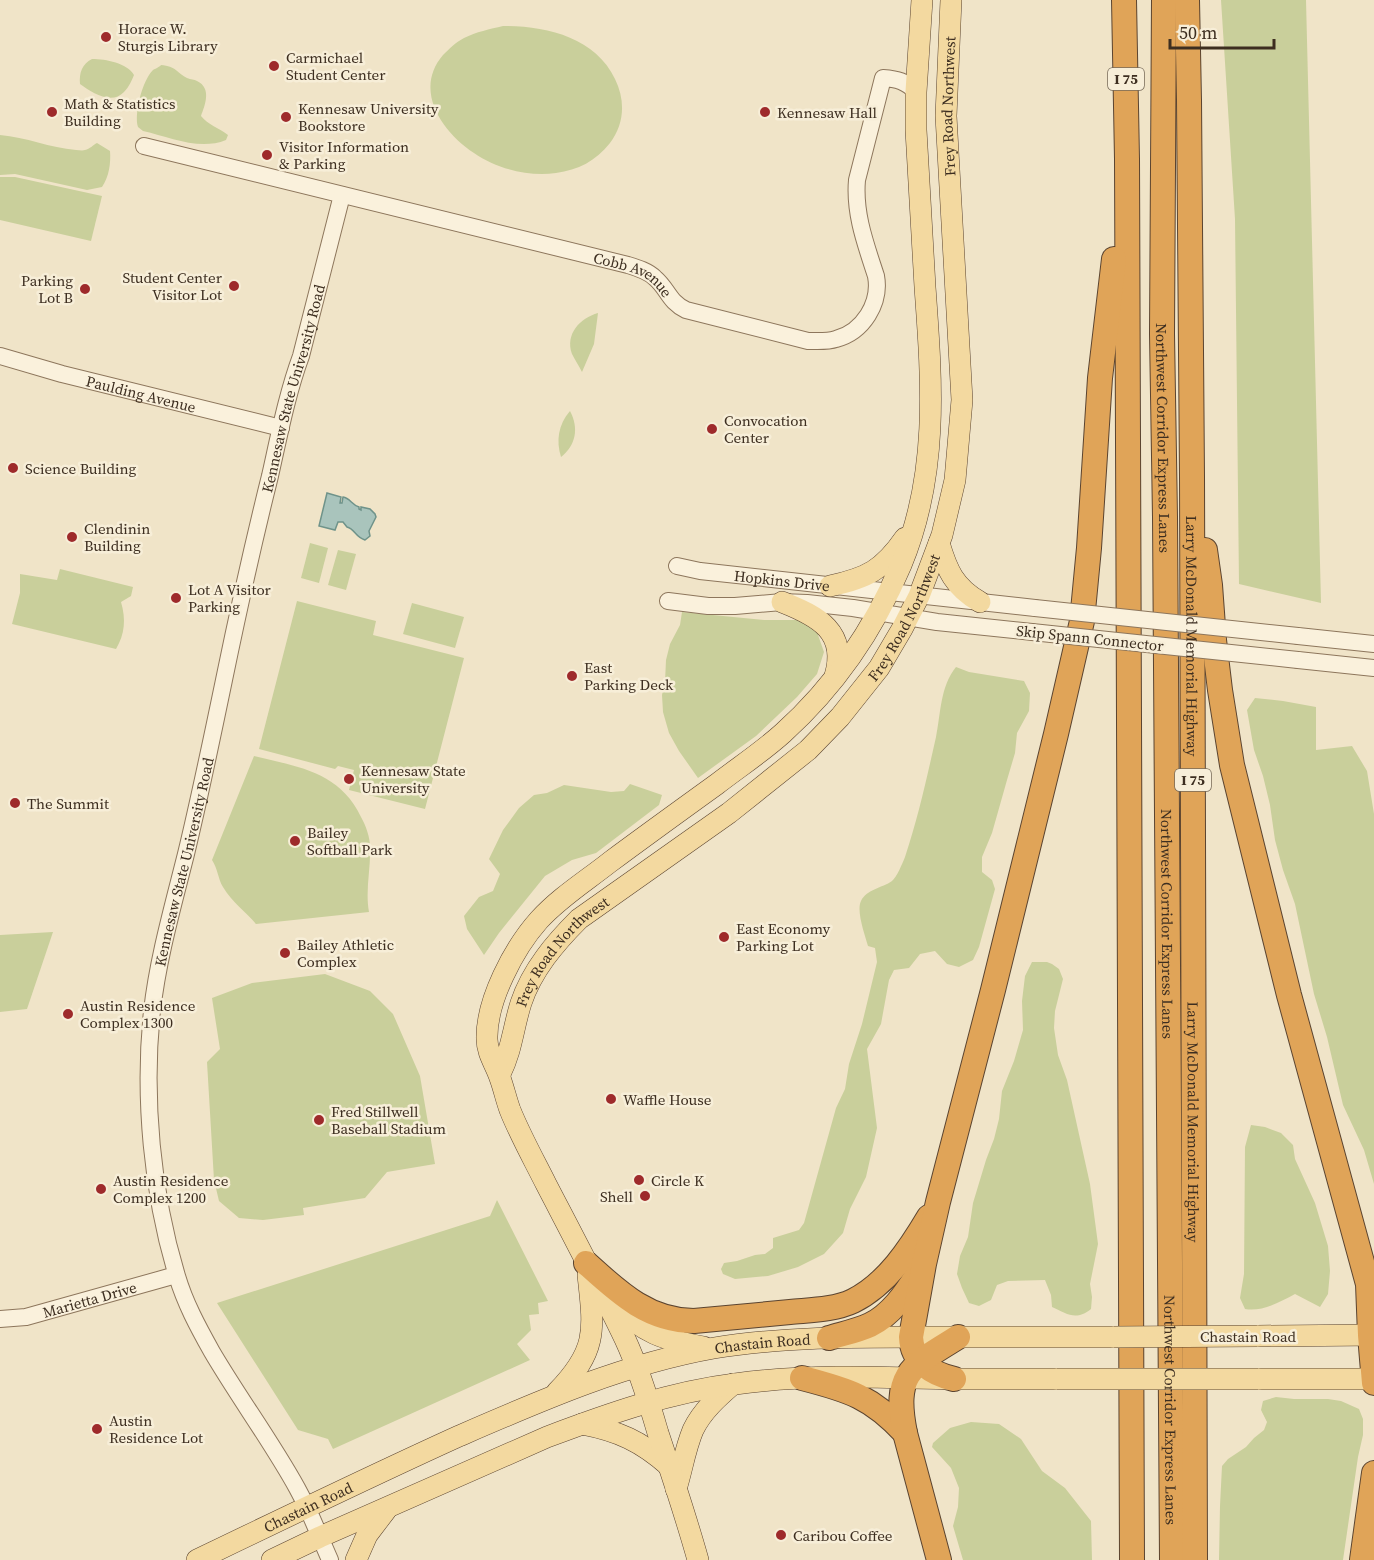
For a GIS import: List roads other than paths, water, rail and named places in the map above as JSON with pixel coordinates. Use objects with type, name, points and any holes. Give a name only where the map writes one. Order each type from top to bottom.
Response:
[{"type":"highway","name":"I 75","points":[[1124,0],[1127,159],[1132,1560]]},
{"type":"highway","name":"Northwest Corridor Express Lanes","points":[[1164,0],[1162,334],[1172,1560]]},
{"type":"highway","name":"Larry McDonald Memorial Highway","points":[[1187,0],[1190,112],[1192,476],[1195,1560]]},
{"type":"highway","points":[[913,1370],[911,1337],[924,1264],[1082,621],[1100,378],[1127,159]]},
{"type":"highway","points":[[1192,476],[1208,573],[1220,690],[1232,765],[1287,984],[1369,1274],[1374,1380]]},
{"type":"highway","points":[[586,1263],[619,1293],[638,1305],[656,1314],[680,1321],[826,1308],[853,1301],[890,1273],[914,1241],[938,1202]]},
{"type":"highway","points":[[829,1338],[870,1325],[884,1316],[899,1301],[924,1264]]},
{"type":"highway","points":[[939,1560],[905,1433],[901,1401],[902,1388],[913,1370],[958,1337]]},
{"type":"highway","points":[[913,1370],[954,1379]]},
{"type":"highway","points":[[802,1378],[843,1389],[871,1402],[892,1418],[905,1433]]},
{"type":"highway","points":[[1362,1560],[1374,1473]]},
{"type":"main road","name":"Frey Road Northwest","points":[[698,1560],[627,1342],[524,1141],[508,1103],[487,1040],[492,1006],[500,983],[524,939],[541,918],[577,887],[772,743],[808,709],[861,642],[888,593],[905,553],[915,522],[925,475],[931,417],[916,130],[922,0]]},
{"type":"main road","name":"Frey Road Northwest","points":[[500,1074],[510,1052],[522,1000],[542,962],[559,940],[579,920],[729,813],[808,750],[840,717],[879,668],[919,596],[939,543],[955,480],[962,400],[946,116],[951,0]]},
{"type":"main road","points":[[830,586],[849,582],[876,570],[897,548],[915,522]]},
{"type":"main road","points":[[939,543],[946,565],[955,582],[968,595],[987,603]]},
{"type":"main road","points":[[782,602],[815,617],[832,633],[839,656],[834,679]]},
{"type":"main road","points":[[553,1395],[575,1372],[585,1354],[591,1334],[592,1313],[586,1263]]},
{"type":"main road","points":[[602,1292],[628,1318],[645,1330],[680,1343],[714,1348]]},
{"type":"main road","name":"Chastain Road","points":[[197,1560],[424,1452],[553,1395],[637,1367],[714,1348],[769,1341],[829,1338],[1372,1335]]},
{"type":"main road","points":[[272,1560],[526,1446],[648,1402],[733,1384],[913,1370]]},
{"type":"main road","points":[[954,1379],[1374,1380]]},
{"type":"main road","points":[[676,1489],[693,1430],[711,1405],[733,1384]]},
{"type":"main road","points":[[582,1424],[628,1437],[654,1452],[669,1466]]},
{"type":"main road","points":[[356,1560],[367,1535],[387,1508]]},
{"type":"street","name":"Cobb Avenue","points":[[144,146],[639,269],[657,279],[674,303],[690,311],[819,342],[835,340],[849,334],[871,310],[876,296],[877,282],[860,224],[856,192],[859,171],[883,78],[903,81],[916,92]]},
{"type":"street","name":"Kennesaw State University Road","points":[[330,1560],[308,1507],[294,1481],[226,1375],[187,1305],[176,1275],[161,1208],[150,1125],[149,1074],[153,1009],[165,940],[244,582],[294,376],[342,195]]},
{"type":"street","name":"Paulding Avenue","points":[[0,356],[62,374],[281,428]]},
{"type":"street","name":"Hopkins Drive","points":[[676,566],[700,571],[888,593]]},
{"type":"street","name":"Skip Spann Connector","points":[[888,593],[1374,644]]},
{"type":"street","name":"Hopkins Drive","points":[[668,601],[708,606],[782,602],[878,612]]},
{"type":"street","name":"Skip Spann Connector","points":[[878,612],[992,628],[1374,668]]},
{"type":"street","name":"Marietta Drive","points":[[0,1319],[26,1317],[176,1275]]},
{"type":"water","points":[[327,493],[341,497],[340,503],[343,497],[359,509],[361,510],[361,507],[370,509],[375,514],[376,517],[369,531],[370,536],[365,540],[362,539],[343,522],[338,522],[335,530],[319,526]]},
{"type":"place","name":"Horace W. Sturgis Library","points":[[106,37]]},
{"type":"place","name":"Carmichael Student Center","points":[[274,66]]},
{"type":"place","name":"Math & Statistics Building","points":[[52,112]]},
{"type":"place","name":"Kennesaw Hall","points":[[765,112]]},
{"type":"place","name":"Kennesaw University Bookstore","points":[[286,117]]},
{"type":"place","name":"Visitor Information & Parking","points":[[267,155]]},
{"type":"place","name":"Student Center Visitor Lot","points":[[234,286]]},
{"type":"place","name":"Parking Lot B","points":[[85,289]]},
{"type":"place","name":"Convocation Center","points":[[712,429]]},
{"type":"place","name":"Science Building","points":[[13,468]]},
{"type":"place","name":"Clendinin Building","points":[[72,537]]},
{"type":"place","name":"Lot A Visitor Parking","points":[[176,598]]},
{"type":"place","name":"East Parking Deck","points":[[572,676]]},
{"type":"place","name":"Kennesaw State University","points":[[349,779]]},
{"type":"place","name":"The Summit","points":[[15,803]]},
{"type":"place","name":"Bailey Softball Park","points":[[295,841]]},
{"type":"place","name":"East Economy Parking Lot","points":[[724,937]]},
{"type":"place","name":"Bailey Athletic Complex","points":[[285,953]]},
{"type":"place","name":"Austin Residence Complex 1300","points":[[68,1014]]},
{"type":"place","name":"Waffle House","points":[[611,1099]]},
{"type":"place","name":"Fred Stillwell Baseball Stadium","points":[[319,1120]]},
{"type":"place","name":"Circle K","points":[[639,1180]]},
{"type":"place","name":"Austin Residence Complex 1200","points":[[101,1189]]},
{"type":"place","name":"Shell","points":[[645,1196]]},
{"type":"place","name":"Austin Residence Lot","points":[[97,1429]]},
{"type":"place","name":"Caribou Coffee","points":[[781,1535]]}]
